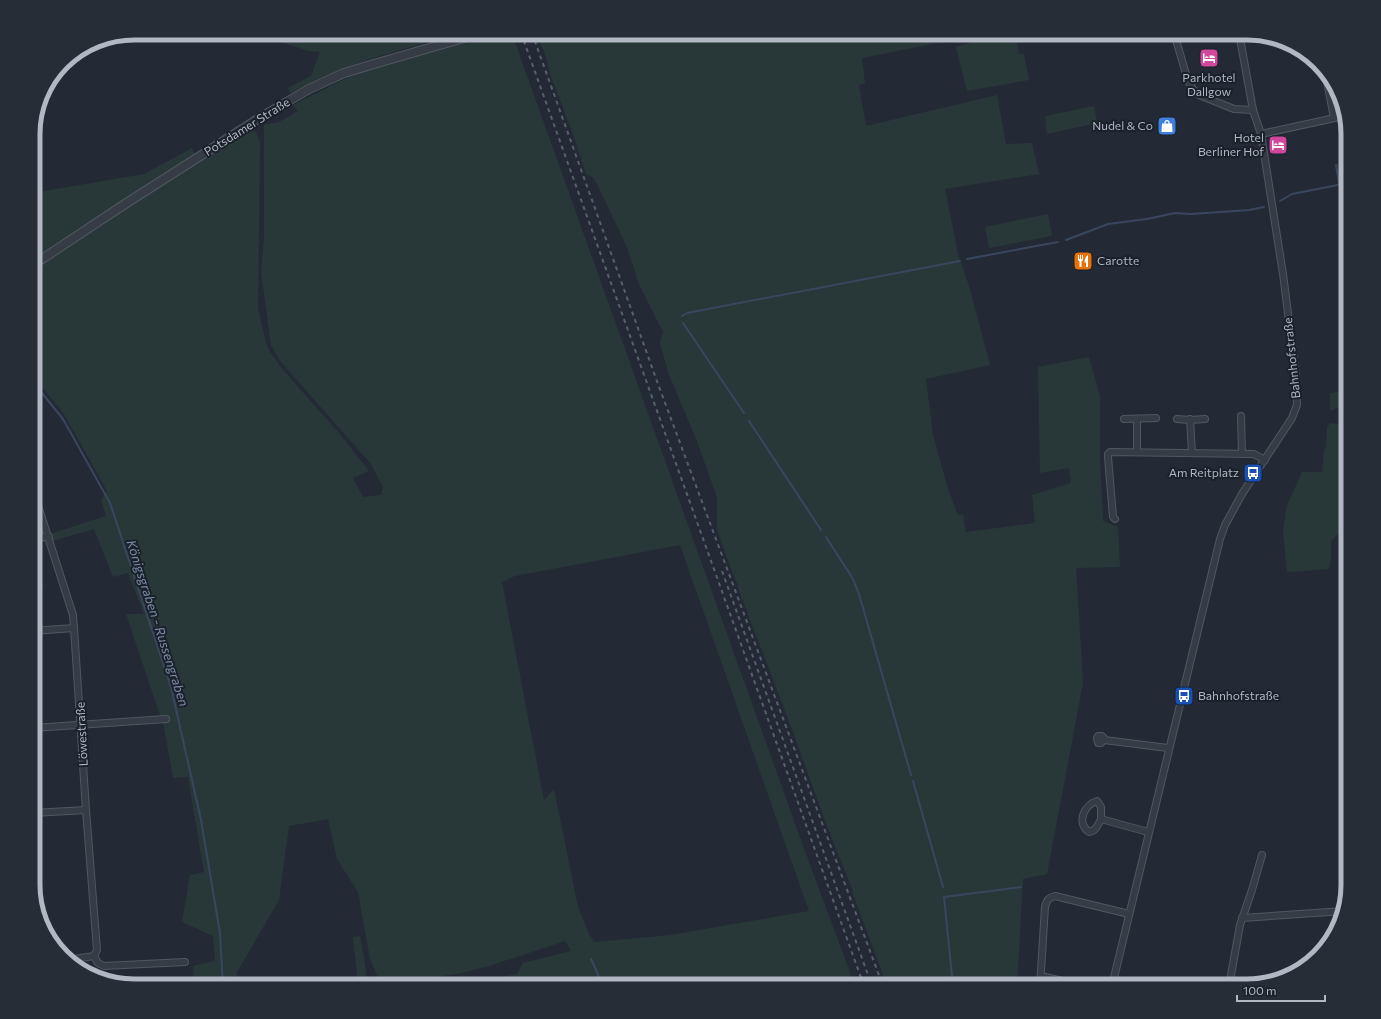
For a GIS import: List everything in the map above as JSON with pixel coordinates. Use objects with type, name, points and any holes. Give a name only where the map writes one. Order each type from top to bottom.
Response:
[{"type":"street","name":"Potsdamer Straße","points":[[40,260],[229,138],[309,89],[344,73],[457,40]]},
{"type":"street","points":[[1176,40],[1188,81],[1199,96],[1234,109],[1253,110]]},
{"type":"street","name":"Bahnhofstraße","points":[[1114,979],[1168,748],[1220,539],[1225,525],[1242,494],[1294,414],[1297,405],[1294,358],[1284,282],[1261,134],[1253,110],[1240,40]]},
{"type":"street","points":[[1328,87],[1334,118]]},
{"type":"street","points":[[1261,134],[1339,117]]},
{"type":"street","points":[[1241,416],[1242,454]]},
{"type":"street","points":[[1124,419],[1156,418]]},
{"type":"street","points":[[1137,419],[1137,452]]},
{"type":"street","points":[[1177,419],[1205,419]]},
{"type":"street","points":[[1190,419],[1192,453]]},
{"type":"street","points":[[1115,519],[1113,517],[1108,454],[1113,452],[1254,454],[1265,460]]},
{"type":"street","name":"Löwestraße","points":[[40,512],[73,615],[97,950],[94,956]]},
{"type":"street","points":[[40,538],[48,537]]},
{"type":"street","points":[[40,630],[74,628]]},
{"type":"street","points":[[40,728],[166,719]]},
{"type":"street","points":[[1104,740],[1168,748]]},
{"type":"street","points":[[1097,801],[1101,807],[1101,819],[1095,829],[1089,832],[1085,829],[1082,819],[1086,808],[1097,801]]},
{"type":"street","points":[[40,813],[86,810]]},
{"type":"street","points":[[1101,819],[1148,832]]},
{"type":"street","points":[[1230,979],[1242,918],[1262,855]]},
{"type":"street","points":[[1041,979],[1045,907],[1049,897],[1055,896],[1129,914]]},
{"type":"street","points":[[1242,918],[1337,911]]},
{"type":"street","points":[[76,959],[94,956],[98,963],[104,966],[185,962]]},
{"type":"street","points":[[1041,976],[1054,979]]},
{"type":"shaded area","points":[[436,40],[353,65],[311,82],[291,93],[288,88],[311,76],[320,52],[309,51],[277,41]]},
{"type":"shaded area","points":[[478,40],[514,40],[802,843],[852,979],[490,979],[517,974],[523,963],[571,951],[565,941],[489,966],[461,973],[426,979],[380,979],[370,959],[358,892],[337,859],[328,819],[289,826],[279,900],[237,972],[238,979],[194,979],[193,966],[215,961],[213,936],[182,922],[190,875],[204,872],[188,777],[173,778],[164,727],[126,614],[144,614],[128,573],[113,577],[94,529],[53,541],[50,534],[106,516],[101,500],[107,491],[64,414],[40,385],[40,264],[149,192],[249,130],[256,132],[260,142],[258,308],[266,343],[270,352],[283,370],[339,433],[369,471],[353,478],[363,497],[381,495],[383,487],[371,464],[281,362],[271,345],[261,272],[264,240],[264,125],[279,122],[298,111],[293,105],[351,76],[409,57]],"holes":[[[680,545],[809,911],[671,935],[594,942],[589,934],[578,907],[554,789],[544,800],[502,582],[515,576]]]},
{"type":"shaded area","points":[[539,40],[953,40],[862,58],[865,83],[859,85],[866,126],[997,95],[1006,144],[1032,143],[1039,174],[945,189],[958,254],[969,286],[990,365],[926,379],[933,435],[948,489],[958,515],[963,515],[966,532],[1035,523],[1032,495],[1071,483],[1069,468],[1040,473],[1038,367],[1089,357],[1100,396],[1100,457],[1103,521],[1118,527],[1120,567],[1076,568],[1083,683],[1047,874],[1023,879],[1017,979],[884,979],[853,891],[828,829],[719,536],[717,529],[717,497],[696,439],[668,372],[660,343],[663,332],[639,284],[627,247],[594,178],[586,174],[573,134],[550,74],[545,54]]},
{"type":"shaded area","points":[[980,40],[1016,40],[1019,54],[1024,54],[1029,80],[967,91],[956,47]]},
{"type":"shaded area","points":[[1094,106],[1097,123],[1047,134],[1045,116]]},
{"type":"shaded area","points":[[192,148],[195,154],[40,254],[40,192],[144,174]]},
{"type":"shaded area","points":[[1341,163],[1341,196],[1336,164]]},
{"type":"shaded area","points":[[1048,214],[1052,236],[989,248],[985,227]]},
{"type":"shaded area","points":[[1341,392],[1341,406],[1330,411],[1330,393]]},
{"type":"shaded area","points":[[1330,423],[1341,424],[1341,533],[1331,541],[1331,560],[1329,569],[1287,572],[1283,532],[1286,508],[1302,472],[1322,472],[1324,449],[1326,448],[1327,428]]},
{"type":"shaded area","points":[[40,578],[44,587],[40,587]]},
{"type":"shaded area","points":[[360,936],[366,979],[357,979],[353,937]]},
{"type":"waterway","points":[[1280,201],[1292,194],[1338,185],[1336,165]]},
{"type":"waterway","points":[[1066,240],[1108,224],[1147,219],[1175,213],[1206,213],[1249,210],[1264,207]]},
{"type":"waterway","points":[[967,259],[1058,242]]},
{"type":"waterway","points":[[682,316],[687,313],[960,261]]},
{"type":"waterway","points":[[683,323],[744,413]]},
{"type":"waterway","name":"Königsgraben - Russengraben","points":[[40,391],[63,419],[110,503],[171,687],[201,820],[220,933],[223,979]]},
{"type":"waterway","points":[[749,421],[821,530]]},
{"type":"waterway","points":[[826,537],[853,579],[859,594],[911,775]]},
{"type":"waterway","points":[[913,781],[943,887]]},
{"type":"waterway","points":[[952,979],[944,897],[1021,887]]},
{"type":"waterway","points":[[591,959],[600,979]]},
{"type":"railway","points":[[524,40],[861,979]]},
{"type":"railway","points":[[535,40],[658,384],[880,979]]},
{"type":"railway","points":[[722,571],[869,979]]},
{"type":"place","name":"Parkhotel Dallgow","points":[[1209,58]]},
{"type":"place","name":"Nudel & Co","points":[[1167,126]]},
{"type":"place","name":"Hotel Berliner Hof","points":[[1278,145]]},
{"type":"place","name":"Carotte","points":[[1083,261]]},
{"type":"place","name":"Am Reitplatz","points":[[1253,473]]},
{"type":"place","name":"Bahnhofstraße","points":[[1184,696]]}]
